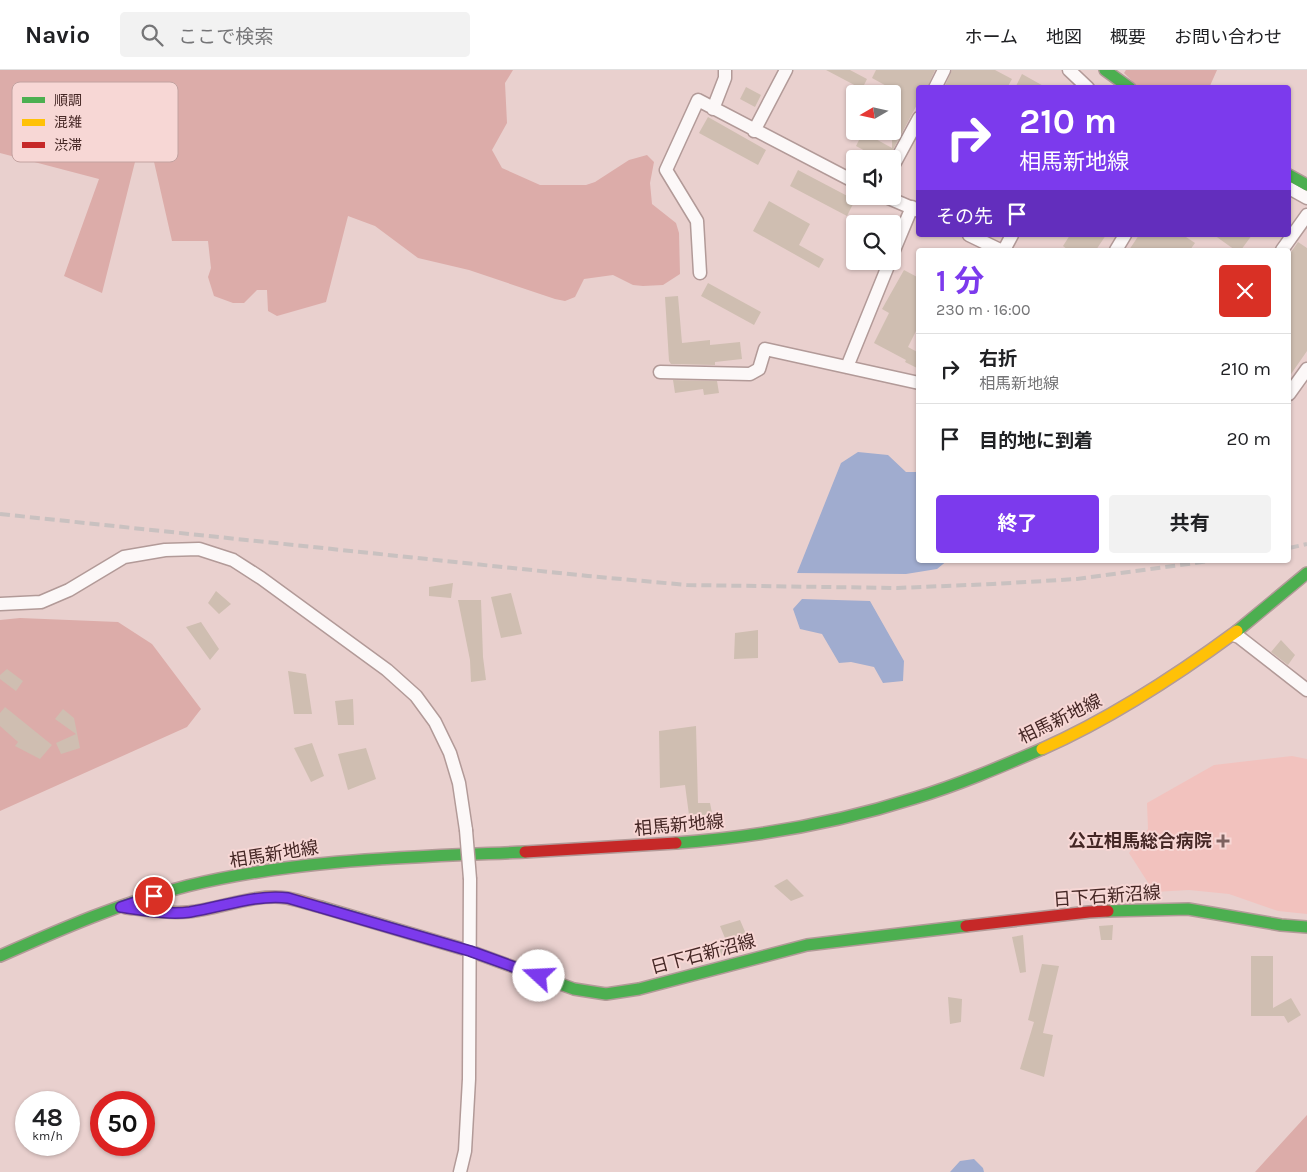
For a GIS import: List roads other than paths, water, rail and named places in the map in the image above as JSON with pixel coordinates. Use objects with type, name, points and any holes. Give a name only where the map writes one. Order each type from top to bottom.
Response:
[{"type":"main road","points":[[1105,70],[1126,85]]},
{"type":"main road","points":[[1291,176],[1307,185]]},
{"type":"main road","name":"相馬新地線","points":[[0,956],[44,936],[170,890],[245,874],[324,863],[412,856],[521,853],[696,842],[768,833],[840,819],[905,803],[975,778],[1042,749],[1108,715],[1177,673],[1233,634],[1272,605],[1307,573]]},
{"type":"main road","name":"日下石新沼線","points":[[121,907],[159,912],[188,912],[262,898],[288,898],[470,951],[574,989],[606,994],[639,988],[807,945],[1089,912],[1188,910],[1281,925],[1307,927]]},
{"type":"street","points":[[713,108],[725,78],[725,70]]},
{"type":"street","points":[[754,131],[786,70]]},
{"type":"street","points":[[936,85],[944,70]]},
{"type":"street","points":[[1070,70],[1085,85]]},
{"type":"street","points":[[700,273],[697,221],[666,170],[698,100],[846,177]]},
{"type":"street","points":[[901,151],[916,124]]},
{"type":"street","points":[[1291,189],[1307,198]]},
{"type":"street","points":[[901,203],[915,209],[901,237]]},
{"type":"street","points":[[1283,248],[1307,215]]},
{"type":"street","points":[[973,237],[996,248]]},
{"type":"street","points":[[1117,248],[1124,237]]},
{"type":"street","points":[[847,367],[886,270]]},
{"type":"street","points":[[660,372],[750,374],[759,369],[765,350],[916,382]]},
{"type":"street","points":[[1291,391],[1307,369]]},
{"type":"street","points":[[0,604],[41,602],[69,590],[124,557],[165,550],[199,549],[233,560],[261,578],[386,670],[416,696],[435,722],[450,753],[459,783],[466,830],[470,879],[469,1080],[465,1151],[460,1172]]},
{"type":"street","points":[[1233,634],[1240,637],[1307,690]]},
{"type":"water","points":[[858,452],[888,455],[906,472],[916,472],[916,563],[944,563],[937,569],[906,574],[797,573],[841,463]]},
{"type":"water","points":[[802,599],[870,601],[904,661],[903,681],[883,683],[874,667],[851,662],[839,663],[822,634],[800,629],[793,609]]},
{"type":"water","points":[[974,1159],[983,1168],[984,1172],[950,1172],[960,1161]]},
{"type":"railway","points":[[0,514],[687,585],[897,588],[993,584],[1077,579],[1195,563]]},
{"type":"railway","points":[[1291,548],[1307,544]]},
{"type":"place","name":"公立相馬総合病院","points":[[1223,841]]}]
